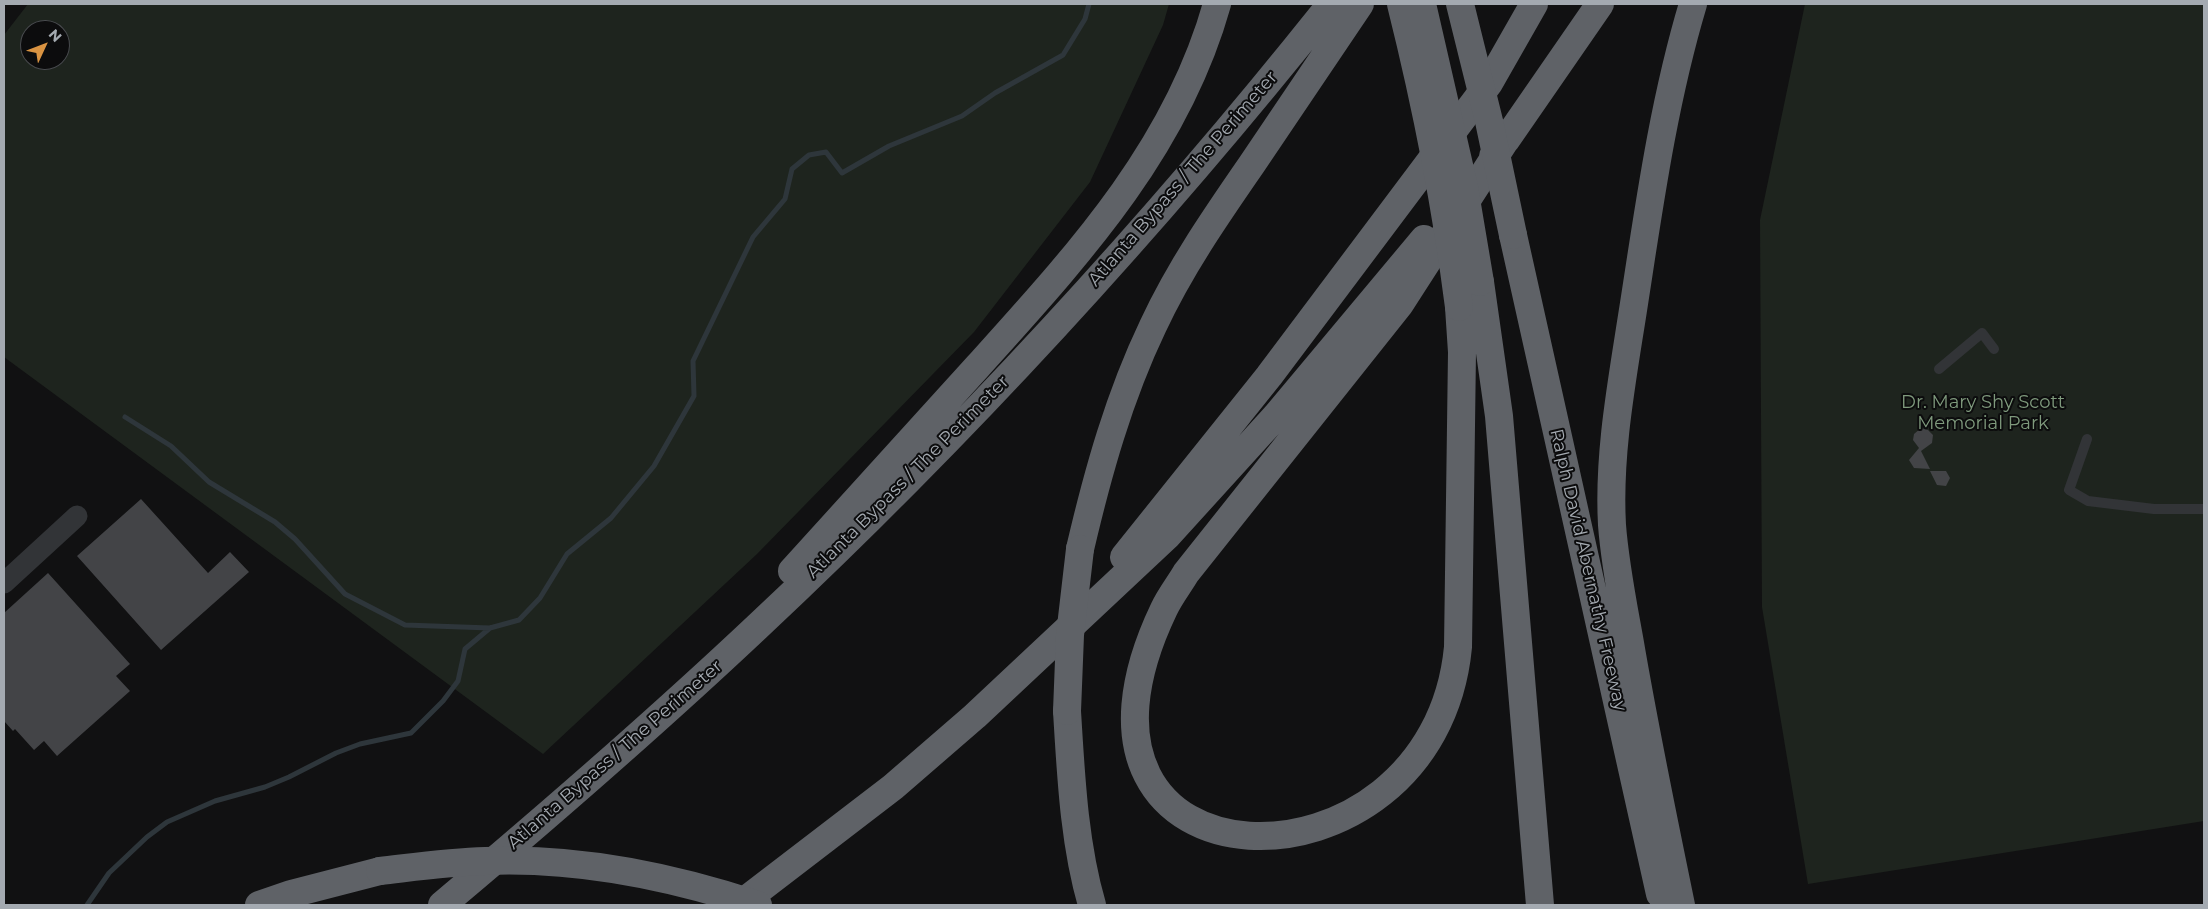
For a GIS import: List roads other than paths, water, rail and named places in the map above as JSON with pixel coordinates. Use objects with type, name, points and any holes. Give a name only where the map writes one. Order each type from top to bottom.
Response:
[{"type":"highway","points":[[653,723],[1074,258],[1131,184],[1164,132],[1200,57],[1217,4]]},
{"type":"highway","name":"Atlanta Bypass / The Perimeter","points":[[442,905],[653,723],[833,555],[967,420],[1146,226],[1330,4]]},
{"type":"highway","points":[[1092,905],[1074,805],[1066,711],[1070,635],[1080,549],[1095,485],[1112,428],[1132,373],[1172,289],[1201,238],[1360,4]]},
{"type":"highway","points":[[1400,4],[1420,81],[1442,184],[1459,307],[1461,368],[1456,671],[1452,700],[1443,733],[1436,753],[1420,785]]},
{"type":"highway","points":[[1422,4],[1464,186],[1499,416],[1540,905]]},
{"type":"highway","name":"Ralph David Abernathy Freeway","points":[[1460,4],[1489,121],[1663,905]]},
{"type":"highway","points":[[1054,644],[1269,376],[1394,211],[1489,83],[1534,4]]},
{"type":"highway","points":[[1188,843],[1171,826],[1152,799],[1142,775],[1136,750],[1140,684],[1149,645],[1165,608],[1186,573],[1400,304],[1506,140],[1600,4]]},
{"type":"highway","points":[[1681,905],[1640,703],[1619,578],[1612,524],[1612,468],[1641,244],[1667,103],[1693,4]]},
{"type":"highway","points":[[739,905],[893,787],[1054,644],[1167,536],[1246,450],[1506,140]]},
{"type":"highway","points":[[259,905],[291,894],[380,871],[487,861],[561,863],[657,877],[690,884],[758,905]]},
{"type":"street","points":[[4,583],[77,516]]},
{"type":"lane","points":[[1939,369],[1982,333],[1994,349]]},
{"type":"lane","points":[[2087,439],[2069,490],[2088,501],[2154,509],[2204,509]]},
{"type":"waterway","points":[[125,417],[171,446],[209,482],[275,522],[295,539],[345,594],[405,625],[490,628],[519,620],[540,598],[567,554],[611,518],[654,466],[694,396],[693,361],[753,237],[785,199],[792,169],[809,155],[826,152],[842,173],[889,146],[962,116],[995,93],[1063,55],[1085,19],[1089,4]]},
{"type":"waterway","points":[[87,905],[109,873],[147,837],[167,822],[215,801],[265,787],[336,753],[360,744],[411,733],[443,701],[458,681],[465,649],[490,628]]},
{"type":"park label","name":"Dr. Mary Shy Scott Memorial Park","points":[[1983,413]]}]
